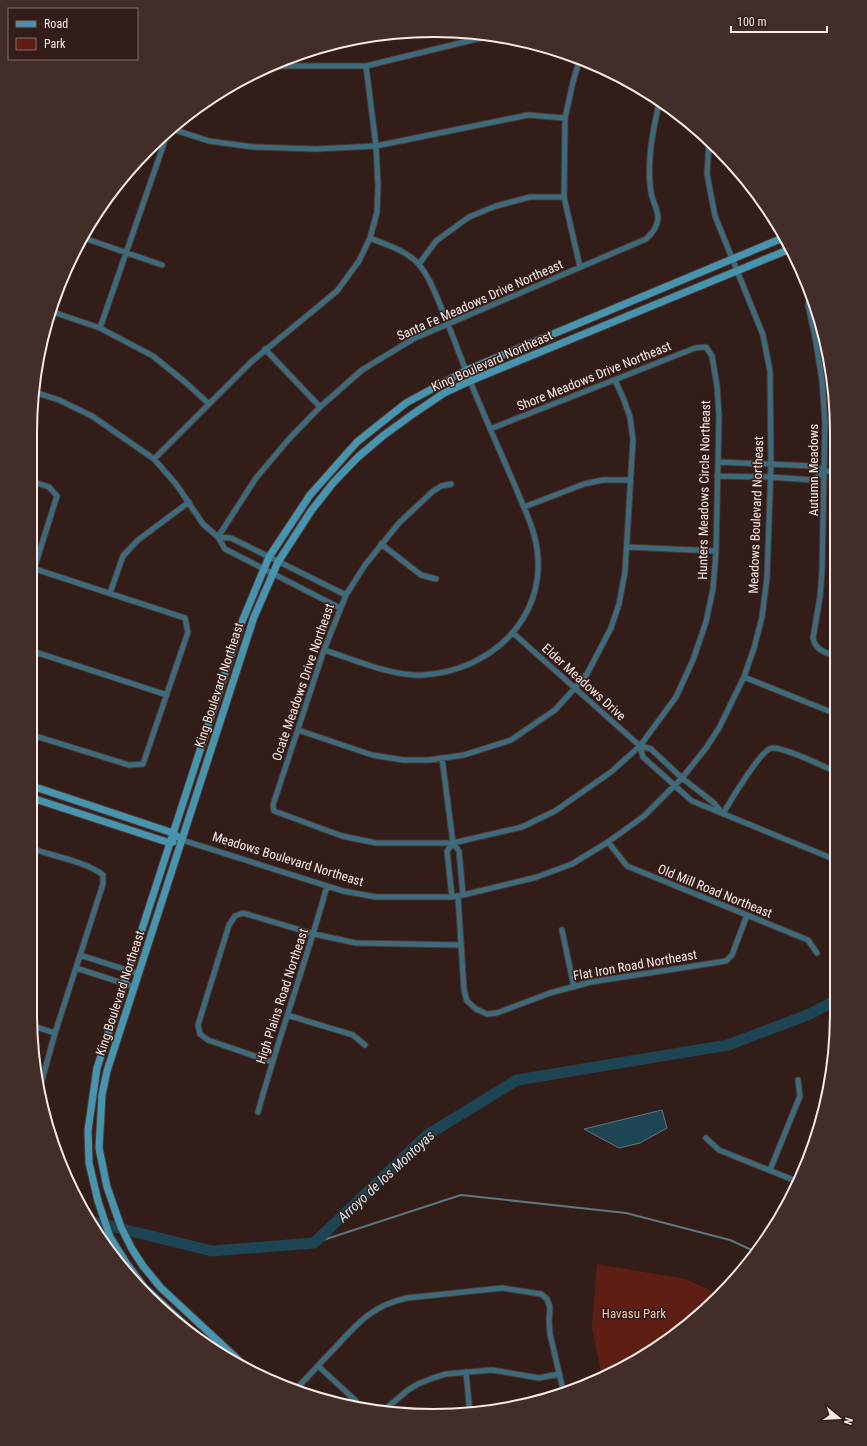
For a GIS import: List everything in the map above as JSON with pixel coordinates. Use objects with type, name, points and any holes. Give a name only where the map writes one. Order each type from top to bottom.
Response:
[{"type":"street","points":[[285,66],[366,66],[476,39]]},
{"type":"street","points":[[578,64],[566,118],[564,197],[580,266]]},
{"type":"street","points":[[154,459],[208,403],[265,349],[337,290],[359,261],[370,238],[377,212],[378,185],[376,146],[366,66]]},
{"type":"street","name":"Santa Fe Meadows Drive Northeast","points":[[218,537],[256,478],[289,439],[320,407],[362,370],[413,339],[580,266],[646,239],[656,229],[658,217],[651,192],[650,160],[653,127],[658,107]]},
{"type":"street","points":[[177,131],[209,141],[254,147],[316,149],[376,146],[528,115],[566,118]]},
{"type":"street","points":[[100,328],[165,142]]},
{"type":"street","name":"Meadows Boulevard Northeast","points":[[182,840],[343,891],[376,897],[452,897],[537,877],[572,864],[608,842],[644,816],[675,786],[706,748],[719,728],[744,677],[760,624],[768,578],[771,464],[770,371],[763,335],[715,216],[707,174],[709,148]]},
{"type":"street","points":[[419,264],[436,241],[476,214],[496,206],[530,197],[564,197]]},
{"type":"street","points":[[324,650],[402,674],[423,675],[451,670],[475,661],[496,648],[513,633],[526,615],[532,602],[538,576],[534,536],[524,508],[470,381],[467,370],[433,287],[419,264],[412,257],[370,238]]},
{"type":"street","points":[[88,239],[162,265]]},
{"type":"street","name":"King Boulevard Northeast","points":[[127,1264],[110,1237],[100,1210],[89,1163],[88,1130],[98,1068],[241,624],[270,557],[310,495],[357,442],[406,403],[467,370],[779,239]]},
{"type":"street","name":"King Boulevard Northeast","points":[[233,1354],[161,1288],[143,1266],[124,1234],[107,1187],[99,1148],[102,1095],[107,1071],[254,617],[278,562],[311,511],[333,483],[358,457],[384,435],[444,393],[785,251]]},
{"type":"street","name":"Autumn Meadows","points":[[808,304],[822,380],[825,424],[822,571],[820,597],[813,638],[814,644],[818,648],[823,652],[830,654]]},
{"type":"street","points":[[56,313],[100,328],[153,356],[208,403]]},
{"type":"street","name":"Shore Meadows Drive Northeast","points":[[490,429],[695,348],[706,348]]},
{"type":"street","name":"Hunters Meadows Circle Northeast","points":[[274,811],[342,836],[369,842],[453,843],[522,827],[555,811],[611,772],[640,746],[676,697],[693,660],[706,622],[713,589],[716,551],[719,416],[717,386],[712,356],[706,348]]},
{"type":"street","points":[[265,349],[320,407]]},
{"type":"street","points":[[298,730],[372,755],[403,760],[442,758],[464,755],[511,740],[555,710],[587,674],[611,628],[619,604],[626,572],[633,440],[630,418],[615,380]]},
{"type":"street","points":[[39,394],[59,400],[92,416],[154,459],[176,484],[203,524],[218,537],[226,549],[340,608]]},
{"type":"street","points":[[718,462],[814,466],[824,471],[830,472]]},
{"type":"street","points":[[717,476],[814,480],[824,471]]},
{"type":"street","points":[[524,508],[584,484],[603,480],[630,480]]},
{"type":"street","points":[[37,483],[48,487],[57,496],[37,557]]},
{"type":"street","name":"Ocate Meadows Drive Northeast","points":[[274,811],[274,802],[324,650],[346,596],[365,566],[399,523],[432,492],[441,486],[451,484]]},
{"type":"street","points":[[110,593],[123,556],[138,540],[189,502]]},
{"type":"street","points":[[218,537],[231,538],[346,596]]},
{"type":"street","points":[[381,544],[421,575],[436,579]]},
{"type":"street","points":[[627,547],[716,551]]},
{"type":"street","points":[[37,570],[185,618],[188,632],[143,764],[129,765],[37,737]]},
{"type":"street","name":"Elder Meadows Drive","points":[[513,633],[574,689],[640,746]]},
{"type":"street","points":[[37,653],[167,694]]},
{"type":"street","points":[[744,677],[830,712]]},
{"type":"street","points":[[640,746],[651,749],[682,778],[714,803],[723,814]]},
{"type":"street","points":[[640,746],[643,757],[692,801],[830,858]]},
{"type":"street","points":[[723,814],[767,749],[771,748],[784,750],[830,769]]},
{"type":"street","points":[[442,758],[453,843],[447,851],[452,897]]},
{"type":"street","points":[[37,788],[173,833],[182,840]]},
{"type":"street","points":[[37,800],[170,843],[182,840]]},
{"type":"street","name":"Old Mill Road Northeast","points":[[608,842],[627,866],[808,940],[817,953]]},
{"type":"street","name":"Flat Iron Road Northeast","points":[[453,843],[459,851],[460,946],[464,990],[468,1001],[476,1009],[487,1014],[497,1013],[550,994],[591,982],[648,974],[726,960],[732,955],[747,915]]},
{"type":"street","points":[[37,850],[87,866],[103,875],[101,891],[54,1033],[43,1077]]},
{"type":"street","name":"High Plains Road Northeast","points":[[258,1112],[272,1062],[314,934],[327,886]]},
{"type":"street","points":[[272,1062],[208,1040],[200,1034],[198,1025],[229,925],[235,916],[243,913],[314,934],[356,943],[460,946]]},
{"type":"street","points":[[562,930],[574,987]]},
{"type":"street","points":[[80,955],[139,974]]},
{"type":"street","points":[[76,968],[135,987]]},
{"type":"street","points":[[287,1015],[353,1035],[365,1045]]},
{"type":"street","points":[[38,1028],[54,1033]]},
{"type":"street","points":[[770,1170],[800,1096],[798,1080]]},
{"type":"street","points":[[706,1138],[719,1150],[793,1180]]},
{"type":"street","points":[[299,1385],[358,1322],[368,1314],[395,1300],[502,1288],[540,1294],[547,1299],[550,1307],[550,1334],[562,1387]]},
{"type":"street","points":[[318,1366],[356,1401]]},
{"type":"street","points":[[389,1407],[418,1384],[446,1374],[492,1370],[539,1378],[559,1374]]},
{"type":"street","points":[[466,1372],[469,1407]]},
{"type":"green space","name":"Havasu Park","points":[[597,1264],[685,1279],[715,1292],[695,1311],[654,1342],[632,1356],[601,1372],[592,1327]]},
{"type":"water","points":[[662,1110],[667,1128],[640,1143],[619,1148],[584,1129]]},
{"type":"waterway","name":"Arroyo de los Montoyas","points":[[98,1223],[212,1251],[314,1243],[427,1135],[517,1080],[728,1045],[810,1014],[830,1003]]},
{"type":"waterway","points":[[314,1243],[461,1195],[626,1213],[730,1240],[751,1250]]}]
